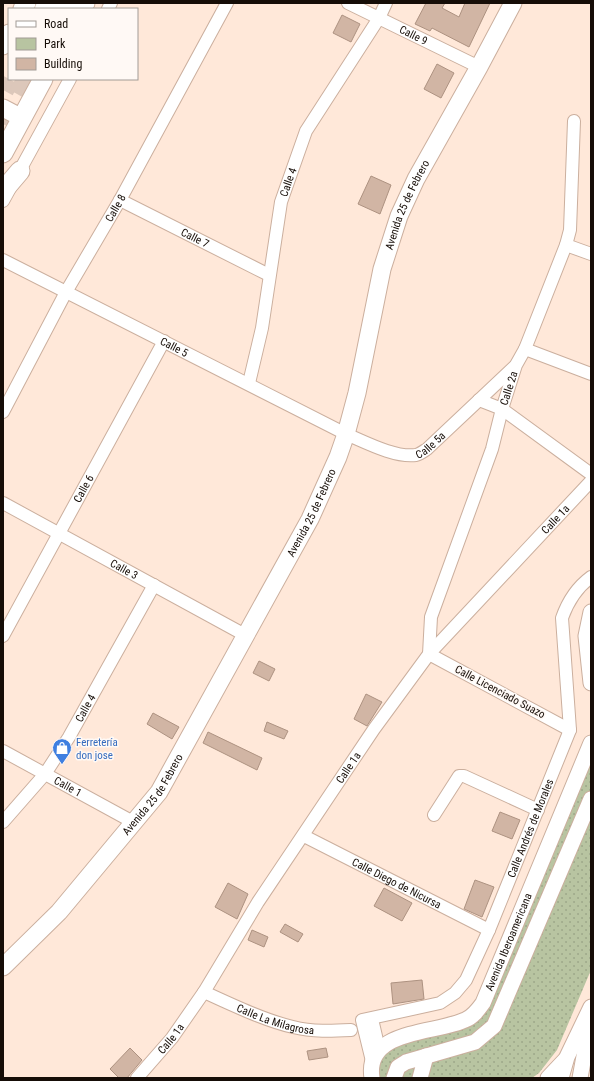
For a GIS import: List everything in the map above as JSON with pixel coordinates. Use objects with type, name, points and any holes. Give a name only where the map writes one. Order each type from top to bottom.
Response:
[{"type":"main road","name":"Avenida 25 de Febrero","points":[[3,967],[59,912],[159,792],[310,519],[338,457],[346,434],[357,393],[382,269],[399,216],[416,179],[480,67],[513,3]]},
{"type":"main road","points":[[3,45],[8,36]]},
{"type":"main road","points":[[3,153],[42,80]]},
{"type":"main road","points":[[3,108],[22,118]]},
{"type":"main road","points":[[3,191],[20,171]]},
{"type":"street","name":"Calle 8","points":[[3,412],[66,292],[120,200],[227,3]]},
{"type":"street","name":"Calle 9","points":[[348,3],[480,67]]},
{"type":"street","name":"Calle 4","points":[[249,383],[262,328],[281,202],[306,131],[386,3]]},
{"type":"street","points":[[3,201],[69,80]]},
{"type":"street","name":"Calle 2a","points":[[429,654],[431,617],[492,449],[502,409],[516,365],[525,348],[566,245],[570,230],[574,121]]},
{"type":"street","name":"Calle 7","points":[[120,200],[269,275]]},
{"type":"street","points":[[566,245],[591,254]]},
{"type":"street","name":"Calle 5","points":[[3,260],[249,383],[346,434]]},
{"type":"street","name":"Calle 6","points":[[3,636],[164,341]]},
{"type":"street","points":[[525,348],[591,374]]},
{"type":"street","name":"Calle 5a","points":[[346,434],[372,445],[402,454],[417,455],[427,449],[516,365]]},
{"type":"street","points":[[479,400],[502,409],[591,474]]},
{"type":"street","name":"Calle 1a","points":[[142,1075],[172,1038],[204,992],[258,902],[304,836],[374,729],[429,654],[591,481]]},
{"type":"street","name":"Calle 3","points":[[3,503],[245,635]]},
{"type":"street","name":"Calle Andrés de Morales","points":[[375,1055],[367,1020],[440,1003],[456,993],[466,980],[489,930],[570,730],[562,618],[566,606],[574,593],[591,577]]},
{"type":"street","name":"Calle 4","points":[[3,822],[45,774],[69,737],[154,585]]},
{"type":"street","points":[[591,612],[586,636],[591,683]]},
{"type":"street","name":"Calle Licenciado Suazo","points":[[429,654],[570,730]]},
{"type":"street","name":"Avenida Iberoamericana","points":[[375,1055],[391,1040],[465,1020],[477,1011],[483,1003],[591,744]]},
{"type":"street","name":"Calle 1","points":[[3,751],[133,822]]},
{"type":"street","points":[[434,815],[459,776],[464,776],[538,810]]},
{"type":"street","name":"Avenida Iberoamericana","points":[[394,1078],[398,1067],[406,1062],[475,1042],[494,1026],[591,799]]},
{"type":"street","name":"Calle Diego de Nicursa","points":[[304,836],[489,930]]},
{"type":"street","name":"Calle La Milagrosa","points":[[204,992],[232,1005],[292,1027],[326,1032],[351,1030]]},
{"type":"street","points":[[561,1078],[567,1057],[591,1008]]},
{"type":"street","points":[[580,1078],[590,1029],[591,1008]]},
{"type":"street","points":[[372,1078],[370,1070],[375,1055]]},
{"type":"street","points":[[420,1078],[426,1056]]},
{"type":"street","points":[[548,1078],[567,1057]]},
{"type":"green space","points":[[591,750],[591,794],[489,1027],[389,1078],[375,1078],[381,1051],[468,1022]]},
{"type":"green space","points":[[591,813],[591,970],[557,1050],[539,1073],[532,1078],[401,1078],[406,1068],[479,1045]]},
{"type":"building","points":[[426,3],[445,3],[442,8],[459,17],[465,3],[490,3],[469,47],[432,28],[430,31],[415,24]]},
{"type":"building","points":[[342,15],[360,24],[351,42],[333,33]]},
{"type":"building","points":[[437,64],[454,73],[441,98],[424,89]]},
{"type":"building","points":[[371,176],[391,185],[380,214],[358,204]]},
{"type":"building","points":[[259,661],[275,669],[269,681],[253,673]]},
{"type":"building","points":[[366,694],[382,702],[367,726],[354,719]]},
{"type":"building","points":[[153,713],[179,727],[172,739],[147,724]]},
{"type":"building","points":[[267,722],[288,731],[284,739],[264,731]]},
{"type":"building","points":[[208,732],[262,758],[257,770],[203,743]]},
{"type":"building","points":[[500,812],[520,820],[512,839],[492,831]]},
{"type":"building","points":[[475,880],[494,887],[482,917],[464,909]]},
{"type":"building","points":[[228,883],[248,894],[237,919],[215,907]]},
{"type":"building","points":[[384,888],[412,903],[402,921],[374,906]]},
{"type":"building","points":[[285,924],[303,934],[298,942],[280,932]]},
{"type":"building","points":[[252,930],[268,937],[264,947],[248,940]]},
{"type":"building","points":[[422,980],[424,999],[393,1004],[391,983]]},
{"type":"building","points":[[130,1048],[142,1060],[127,1078],[119,1078],[110,1069]]},
{"type":"building","points":[[326,1048],[328,1057],[309,1060],[307,1051]]},
{"type":"tunnel","points":[[3,90],[8,80]]},
{"type":"tunnel","points":[[3,124],[27,80]]},
{"type":"place","name":"Ferretería don jose","points":[[62,765]]}]
